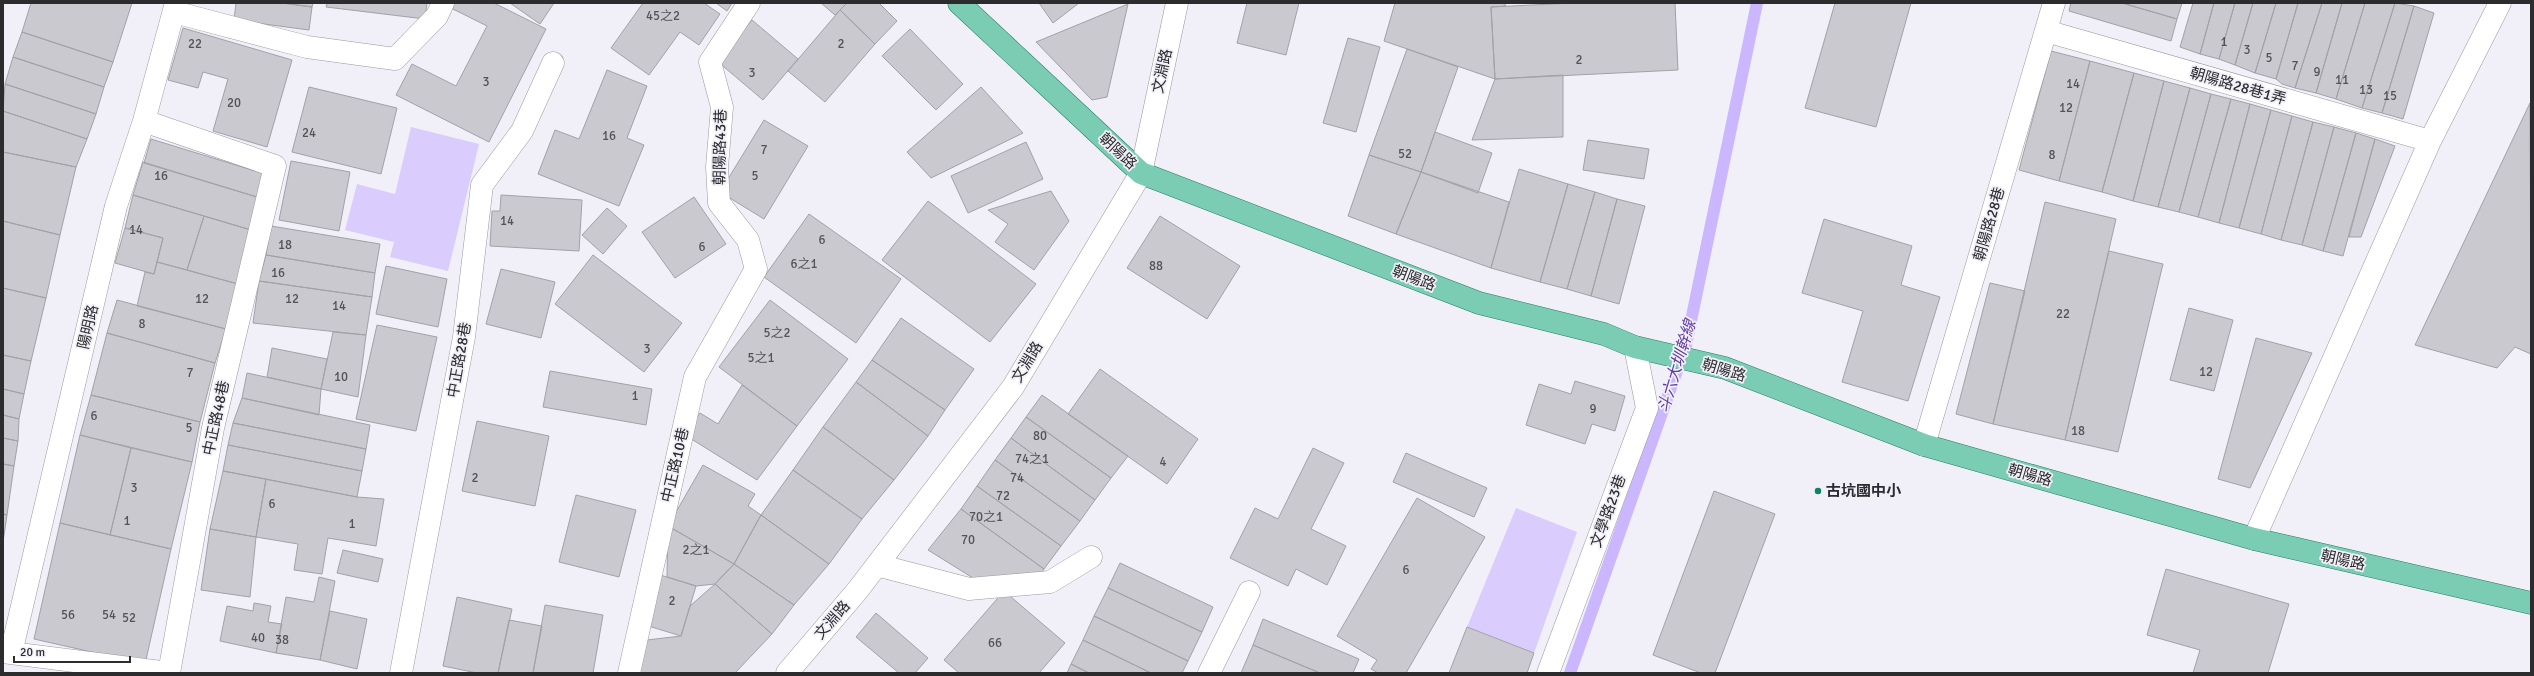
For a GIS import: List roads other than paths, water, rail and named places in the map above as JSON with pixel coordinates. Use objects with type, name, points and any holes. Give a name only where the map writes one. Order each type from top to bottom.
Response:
[{"type":"main road","name":"朝陽路","points":[[959,3],[1141,173],[1479,303],[1604,334],[1635,347],[1725,368],[1924,445],[2254,539],[2531,603]]},
{"type":"street","points":[[175,8],[307,47],[395,59],[437,16],[443,3]]},
{"type":"street","name":"朝陽路43巷","points":[[749,3],[710,62],[722,107],[717,167],[719,203],[748,240],[756,269]]},
{"type":"street","name":"文淵路","points":[[787,673],[877,565],[1013,387],[1141,173],[1177,3]]},
{"type":"street","name":"朝陽路28巷","points":[[1924,445],[2054,3]]},
{"type":"street","points":[[2254,539],[2430,140],[2500,3]]},
{"type":"street","name":"陽明路","points":[[7,653],[116,206],[144,121],[175,8]]},
{"type":"street","name":"朝陽路28巷1弄","points":[[2046,31],[2430,140]]},
{"type":"street","name":"中正路28巷","points":[[401,673],[464,337],[482,185],[522,131],[554,63]]},
{"type":"street","name":"中正路48巷","points":[[144,121],[275,166],[213,428],[169,673]]},
{"type":"street","name":"中正路10巷","points":[[628,673],[695,377],[756,269]]},
{"type":"street","name":"文學路23巷","points":[[1548,673],[1647,408],[1635,347]]},
{"type":"street","points":[[877,565],[970,589],[1050,582],[1091,556]]},
{"type":"street","points":[[1209,673],[1249,592]]},
{"type":"street","points":[[7,653],[169,673]]},
{"type":"waterway","name":"斗六大圳幹線","points":[[1570,673],[1686,345],[1757,3]]},
{"type":"place","name":"古坑國中小","points":[[1818,491]]}]
